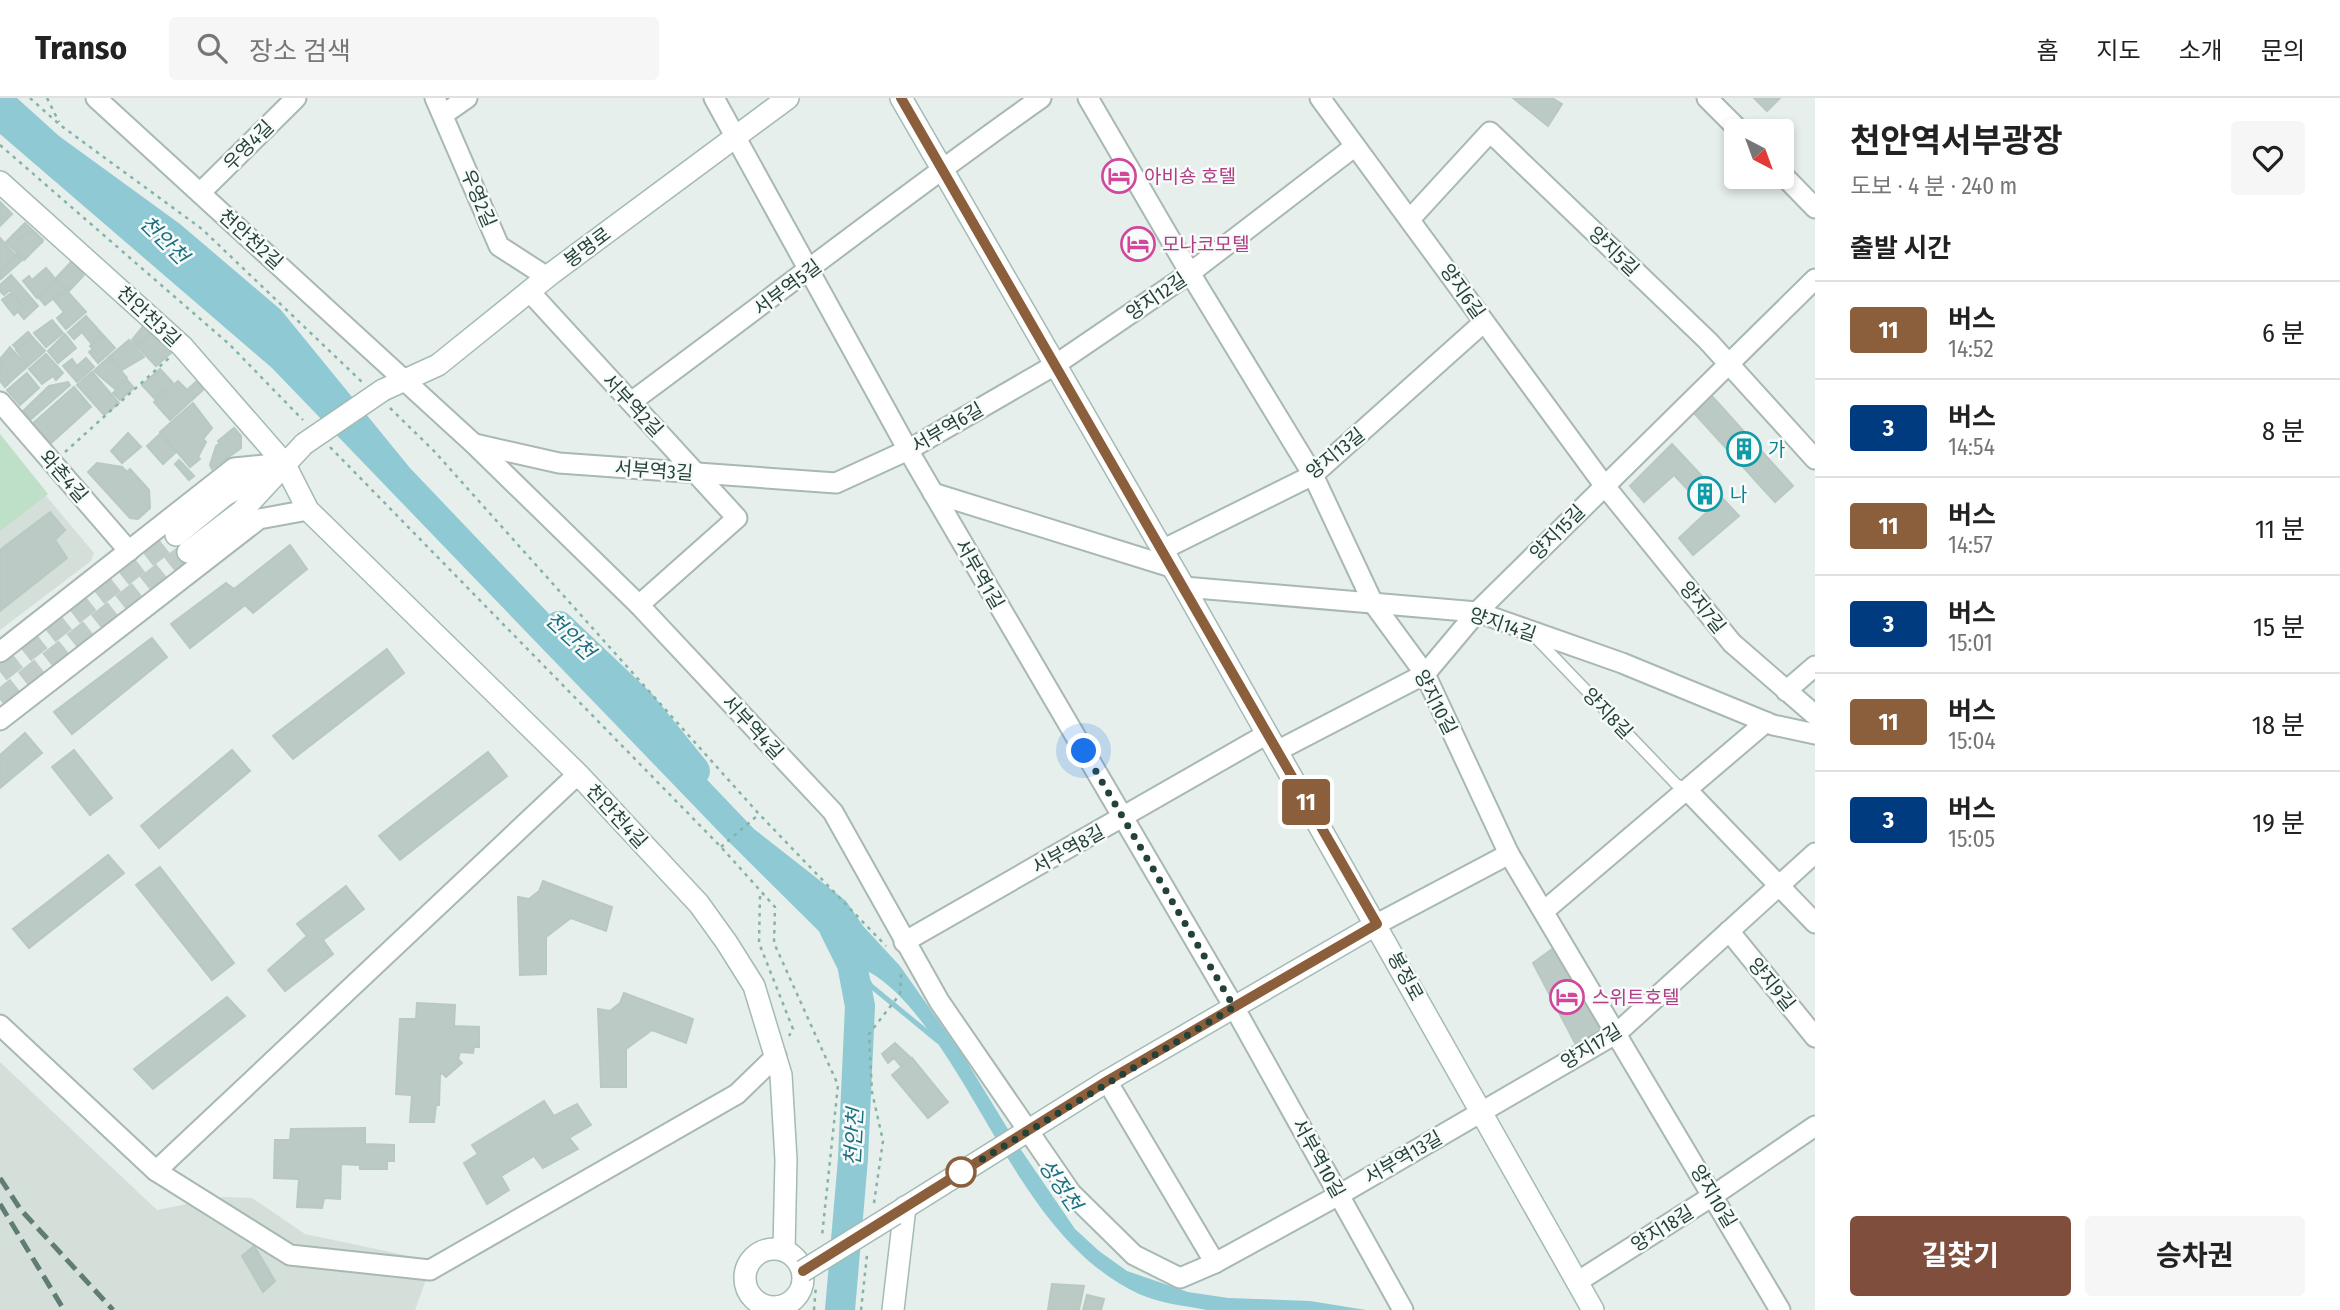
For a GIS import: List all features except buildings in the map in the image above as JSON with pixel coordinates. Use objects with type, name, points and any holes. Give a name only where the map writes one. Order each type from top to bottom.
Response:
[{"type":"street","name":"천안천2길","points":[[96,98],[407,380]]},
{"type":"street","name":"우영4길","points":[[200,193],[296,98]]},
{"type":"street","points":[[439,106],[467,98]]},
{"type":"street","name":"서부역1길","points":[[715,98],[908,450],[1234,1007]]},
{"type":"street","name":"봉명로","points":[[182,544],[242,511],[304,444],[377,392],[438,365],[547,277],[788,98]]},
{"type":"street","name":"봉정로","points":[[901,98],[1377,924],[1593,1310]]},
{"type":"street","name":"서부역5길","points":[[631,402],[811,270],[942,168],[1041,98]]},
{"type":"street","name":"양지10길","points":[[1088,98],[1313,475],[1373,603],[1425,674],[1509,854],[1780,1310]]},
{"type":"street","points":[[1707,98],[1728,119]]},
{"type":"street","name":"양지6길","points":[[1326,100],[1354,147],[1411,218],[1604,485]]},
{"type":"street","name":"우영2길","points":[[439,106],[499,246],[547,277]]},
{"type":"street","name":"양지5길","points":[[1411,218],[1490,132],[1728,363],[1815,459]]},
{"type":"street","name":"양지12길","points":[[1055,365],[1190,273],[1354,147]]},
{"type":"street","name":"천안천3길","points":[[0,182],[182,346],[284,463]]},
{"type":"street","points":[[1794,186],[1815,208]]},
{"type":"street","name":"양지15길","points":[[1272,742],[1425,674],[1477,612],[1815,279]]},
{"type":"street","name":"서부역2길","points":[[529,291],[737,518],[639,605]]},
{"type":"street","name":"양지13길","points":[[1166,559],[1313,475],[1484,321]]},
{"type":"street","name":"서부역6길","points":[[836,483],[908,450],[1055,365]]},
{"type":"street","name":"서부역4길","points":[[407,380],[639,605],[834,811],[898,947],[939,1001],[1071,1193],[1135,1255],[1180,1278],[1215,1263]]},
{"type":"street","name":"와촌4길","points":[[0,402],[129,551]]},
{"type":"street","name":"서부역3길","points":[[474,444],[559,463],[836,483]]},
{"type":"street","points":[[0,652],[234,468],[284,463]]},
{"type":"street","name":"천안천4길","points":[[284,463],[308,510],[579,774],[699,904],[727,943],[754,986],[781,1076],[786,1160],[784,1250]]},
{"type":"street","name":"양지7길","points":[[1604,485],[1732,643],[1815,715]]},
{"type":"street","points":[[933,493],[1166,559]]},
{"type":"street","points":[[0,720],[259,519],[308,510]]},
{"type":"street","name":"양지14길","points":[[1184,587],[1477,612],[1622,663],[1766,722],[1815,734]]},
{"type":"street","points":[[1786,691],[1815,666]]},
{"type":"street","points":[[1544,911],[1766,722]]},
{"type":"street","name":"서부역8길","points":[[898,947],[1123,818],[1272,742]]},
{"type":"street","points":[[156,1171],[579,774]]},
{"type":"street","name":"양지8길","points":[[1687,790],[1815,923]]},
{"type":"street","name":"양지17길","points":[[1481,1111],[1617,1033],[1815,853]]},
{"type":"street","points":[[803,1271],[1107,1081],[1377,924],[1509,854]]},
{"type":"street","name":"양지9길","points":[[1729,931],[1815,1037]]},
{"type":"street","name":"서부역10길","points":[[1234,1007],[1403,1310]]},
{"type":"street","points":[[0,1025],[156,1171],[290,1255],[430,1270],[737,1094],[776,1056]]},
{"type":"street","points":[[1107,1081],[1215,1263]]},
{"type":"street","name":"서부역13길","points":[[1215,1263],[1339,1195],[1481,1111]]},
{"type":"street","name":"양지18길","points":[[1577,1282],[1714,1195],[1815,1126]]},
{"type":"street","points":[[893,1310],[900,1211]]},
{"type":"street","points":[[764,1250],[784,1250],[792,1255],[803,1271],[802,1289],[797,1296],[791,1303],[773,1309],[755,1301],[745,1283],[745,1273],[755,1256],[764,1250]]},
{"type":"lane","name":"양지8길","points":[[1531,632],[1676,784],[1687,790]]},
{"type":"path","points":[[30,98],[60,125],[202,229],[377,392],[434,451],[759,814],[898,947]]},
{"type":"path","points":[[47,98],[60,125]]},
{"type":"path","points":[[53,463],[182,346]]},
{"type":"path","points":[[721,847],[759,814]]},
{"type":"path","points":[[874,1209],[883,1141],[872,1092],[869,1034],[900,994],[901,973]]},
{"type":"path","points":[[861,1310],[868,1250]]},
{"type":"shaded area","points":[[0,441],[94,553],[91,561],[0,630]]},
{"type":"shaded area","points":[[0,1062],[157,1210],[223,1197],[252,1198],[305,1234],[433,1261],[415,1310],[0,1310]]},
{"type":"green space","points":[[0,434],[48,494],[0,531]]},
{"type":"water","points":[[0,98],[17,98],[59,136],[180,224],[281,310],[410,468],[754,829],[846,901],[863,926],[900,966],[964,1057],[1017,1144],[1075,1229],[1099,1251],[1127,1271],[1188,1292],[1228,1298],[1310,1301],[1366,1310],[1207,1310],[1147,1297],[1103,1272],[1072,1244],[1044,1212],[951,1064],[904,1000],[875,975],[852,964],[724,837],[272,368],[0,134]]},
{"type":"waterway","name":"천안천","points":[[559,626],[640,703],[695,771]]},
{"type":"waterway","name":"천안천","points":[[834,928],[852,964],[860,1006],[853,1159],[840,1310]]},
{"type":"waterway","name":"성정천","points":[[856,961],[871,986],[938,1041]]},
{"type":"tunnel","points":[[0,672],[176,535]]},
{"type":"tunnel","points":[[0,700],[188,552]]},
{"type":"railway","points":[[0,1178],[21,1210],[113,1310]]},
{"type":"railway","points":[[0,1204],[64,1310]]},
{"type":"bus line","name":"11","points":[[803,1271],[1107,1081],[1377,924],[901,98]]},
{"type":"place","name":"아비숑 호텔","points":[[1119,176]]},
{"type":"place","name":"모나코모텔","points":[[1138,244]]},
{"type":"place","name":"가","points":[[1744,449]]},
{"type":"place","name":"나","points":[[1705,494]]},
{"type":"place","name":"스위트호텔","points":[[1567,997]]},
{"type":"route","points":[[961,1172],[1107,1081],[1234,1007],[1084,751]]}]
